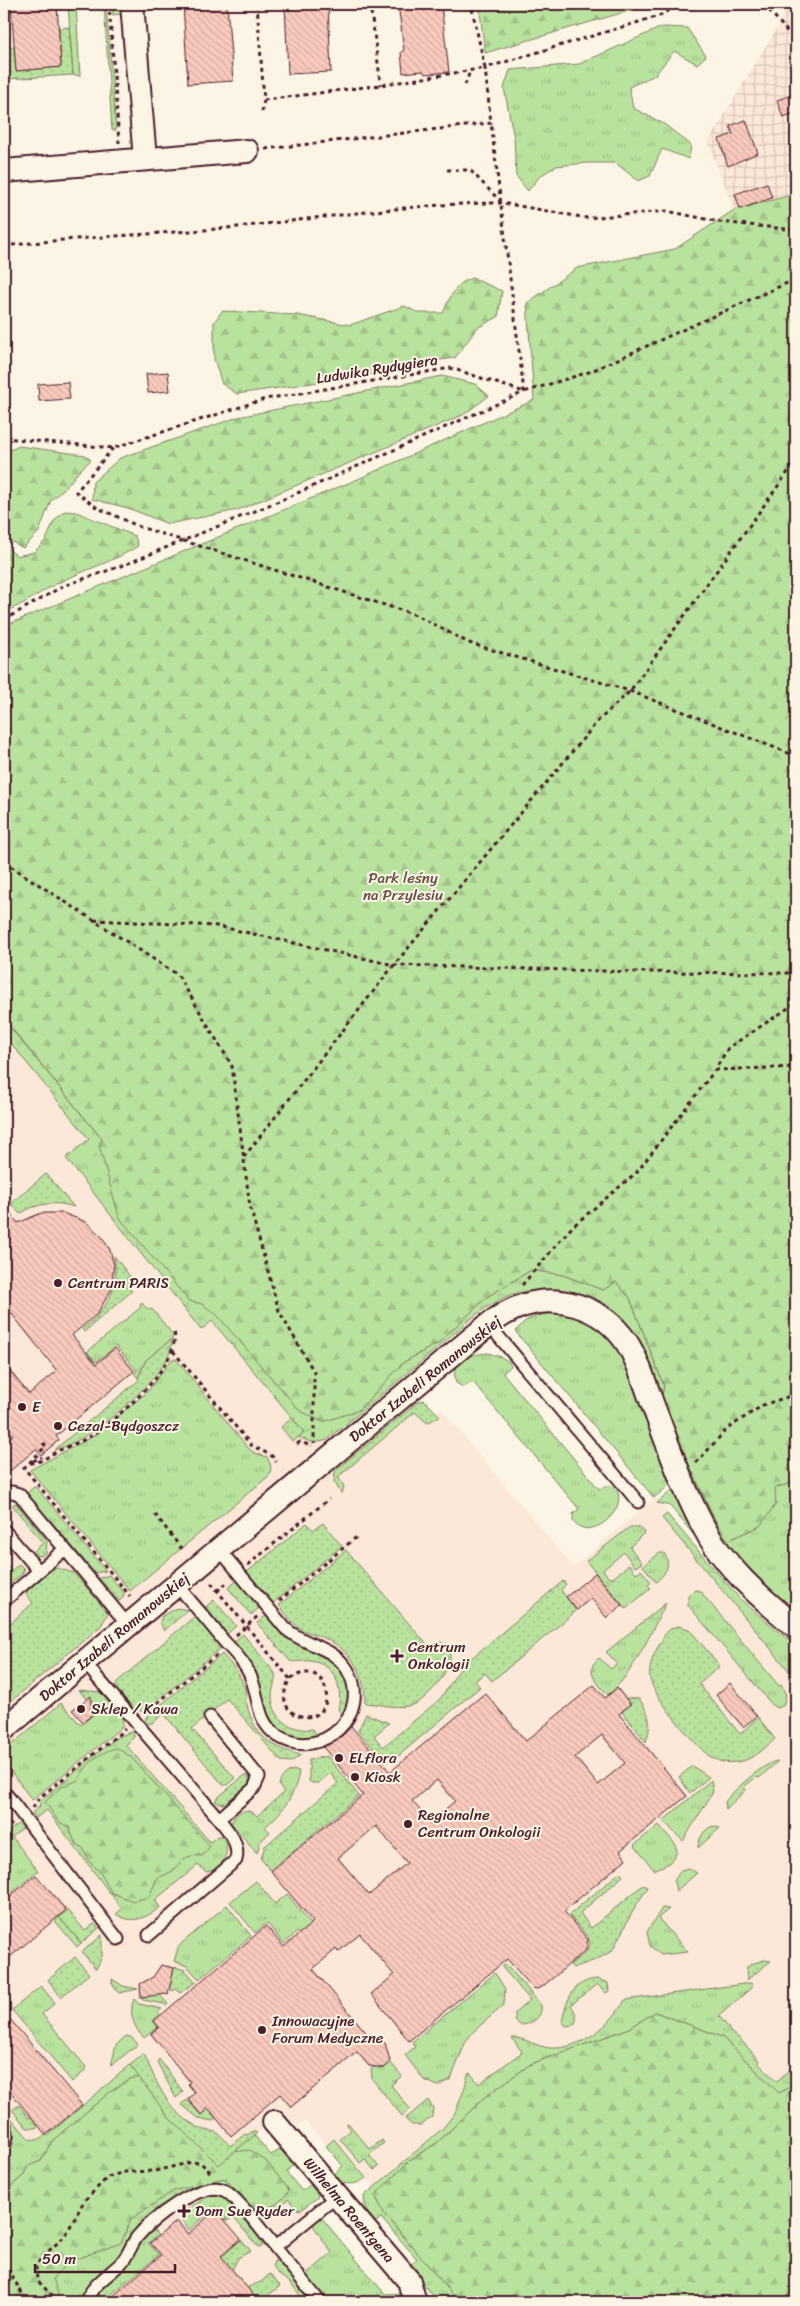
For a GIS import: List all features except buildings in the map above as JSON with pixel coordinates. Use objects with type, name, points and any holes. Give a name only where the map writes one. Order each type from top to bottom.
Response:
[{"type":"street","points":[[132,4],[145,159]]},
{"type":"street","points":[[4,171],[247,150]]},
{"type":"street","name":"Doktor Izabeli Romanowskiej","points":[[4,1729],[83,1661],[489,1325],[514,1309],[528,1304],[558,1301],[579,1305],[611,1323],[628,1344],[636,1360],[682,1479],[703,1526],[712,1541],[754,1590],[796,1627]]},
{"type":"street","name":"Wilhelma Roentgena","points":[[274,2122],[409,2281],[415,2302]]},
{"type":"lane","points":[[489,1325],[638,1502]]},
{"type":"lane","points":[[4,1493],[12,1492],[19,1494],[128,1625]]},
{"type":"lane","points":[[4,1530],[39,1571]]},
{"type":"lane","points":[[4,1601],[66,1549]]},
{"type":"lane","points":[[177,1585],[248,1671],[260,1712],[266,1725],[276,1735],[290,1742],[305,1745],[324,1741],[337,1732],[347,1721],[354,1701],[353,1685],[348,1671],[330,1652],[292,1634],[220,1549]]},
{"type":"lane","points":[[83,1661],[219,1819],[237,1844],[236,1860],[149,1935]]},
{"type":"lane","points":[[210,1717],[259,1777],[254,1788],[219,1819]]},
{"type":"lane","points":[[5,1794],[24,1815],[118,1939]]},
{"type":"lane","points":[[4,2123],[7,2135],[4,2146]]},
{"type":"lane","points":[[86,2302],[90,2291],[122,2262],[145,2228],[172,2206],[202,2192],[217,2188],[230,2193],[320,2302]]},
{"type":"lane","points":[[275,2248],[337,2196]]},
{"type":"path","points":[[257,4],[264,100],[262,112]]},
{"type":"path","points":[[370,4],[381,85]]},
{"type":"path","points":[[471,4],[485,68],[524,392]]},
{"type":"path","points":[[264,100],[381,85],[485,68],[659,16],[680,4]]},
{"type":"path","points":[[764,4],[796,42]]},
{"type":"path","points":[[465,85],[470,71]]},
{"type":"path","points":[[247,150],[491,123]]},
{"type":"path","points":[[447,170],[470,170],[502,203]]},
{"type":"path","points":[[4,246],[62,239],[203,230],[457,203],[502,203],[587,218],[667,212],[720,222],[796,230]]},
{"type":"path","points":[[4,620],[64,586],[184,541],[284,499],[524,392],[589,372],[796,279]]},
{"type":"path","name":"Ludwika Rydygiera","points":[[4,438],[113,448],[265,399],[451,368],[524,392]]},
{"type":"path","points":[[113,448],[76,492],[96,507],[140,527],[416,615],[469,643],[630,691],[796,756]]},
{"type":"path","points":[[244,1156],[394,965],[597,722],[630,691],[796,461]]},
{"type":"path","points":[[4,862],[178,975],[232,1066],[250,1207],[279,1311],[314,1372],[314,1446]]},
{"type":"path","points":[[93,920],[217,926],[394,965],[637,972],[796,973]]},
{"type":"path","points":[[516,1291],[547,1259],[572,1227],[637,1172],[715,1070],[728,1048],[796,1003]]},
{"type":"path","points":[[715,1070],[796,1067]]},
{"type":"path","points":[[30,1463],[44,1460],[96,1432],[146,1390],[167,1364],[176,1338],[174,1330]]},
{"type":"path","points":[[173,1351],[251,1446],[272,1456],[276,1462]]},
{"type":"path","points":[[682,1479],[728,1428],[763,1405],[796,1394]]},
{"type":"path","points":[[43,1443],[46,1446],[24,1468],[130,1596]]},
{"type":"path","points":[[30,1463],[42,1457]]},
{"type":"path","points":[[217,1591],[329,1498]]},
{"type":"path","points":[[154,1514],[184,1552]]},
{"type":"path","points":[[4,1831],[33,1808],[39,1798],[116,1735],[135,1722],[247,1626],[359,1534]]},
{"type":"path","points":[[207,1579],[290,1679]]},
{"type":"path","points":[[303,1673],[317,1676],[322,1680],[328,1694],[321,1710],[304,1717],[289,1709],[284,1692],[290,1679],[303,1673]]},
{"type":"path","points":[[58,2302],[37,2280],[36,2267],[46,2253],[65,2236],[84,2201],[108,2178],[124,2172],[155,2171],[192,2162],[201,2163],[208,2169],[217,2182],[217,2188]]},
{"type":"path","points":[[4,2262],[27,2302]]},
{"type":"shaded area","points":[[791,4],[796,4],[796,194],[734,210],[708,142]]},
{"type":"shaded area","name":"Centrum Onkologii","points":[[4,1020],[380,1436],[421,1401],[432,1415],[441,1409],[573,1567],[655,1498],[783,1651],[796,1661],[796,2302],[471,2302],[334,2139],[326,2146],[305,2121],[297,2126],[283,2111],[250,2139],[384,2299],[384,2302],[45,2302],[4,2254]]},
{"type":"green space","points":[[68,4],[76,4],[80,76],[73,75]]},
{"type":"green space","points":[[104,4],[106,4],[116,130],[112,130]]},
{"type":"green space","points":[[112,4],[124,4],[122,14],[113,15]]},
{"type":"green space","points":[[479,4],[652,4],[485,53]]},
{"type":"green space","points":[[69,27],[73,75],[5,79],[4,47],[14,47],[16,71],[61,67],[59,28]]},
{"type":"green space","points":[[662,27],[687,28],[706,56],[697,64],[674,51],[655,75],[629,87],[633,108],[664,124],[691,145],[689,159],[662,149],[650,176],[638,181],[616,163],[556,166],[540,176],[528,191],[516,176],[514,138],[504,88],[510,70],[579,64]]},
{"type":"green space","name":"Park leśny na Przylesiu","points":[[796,194],[796,1478],[791,1483],[775,1488],[776,1504],[760,1526],[729,1540],[721,1532],[688,1462],[681,1455],[661,1400],[664,1386],[630,1298],[616,1282],[603,1290],[563,1275],[531,1270],[487,1297],[438,1343],[404,1362],[359,1410],[323,1422],[300,1411],[217,1315],[202,1304],[189,1301],[119,1217],[99,1145],[102,1139],[4,1019],[4,626],[358,479],[534,400],[527,303],[577,268],[675,249],[734,210]]},
{"type":"green space","points":[[472,278],[502,291],[498,317],[477,328],[455,358],[412,364],[373,374],[237,394],[222,384],[214,359],[214,322],[222,311],[297,315],[350,325],[404,306],[419,313],[443,313],[457,287]]},
{"type":"green space","points":[[442,376],[475,384],[489,396],[463,415],[238,510],[168,524],[128,508],[92,499],[93,482],[120,458],[238,417]]},
{"type":"green space","points":[[19,446],[85,455],[91,460],[51,500],[39,532],[23,548],[4,537],[4,453]]},
{"type":"green space","points":[[64,511],[76,512],[135,536],[138,546],[119,557],[58,583],[19,606],[4,612],[4,545],[17,556],[34,552],[46,540],[54,521]]},
{"type":"green space","points":[[4,1020],[102,1139],[359,1410],[404,1362],[438,1343],[487,1297],[531,1270],[563,1275],[603,1290],[616,1282],[630,1298],[664,1386],[661,1400],[647,1359],[638,1341],[628,1324],[615,1311],[599,1300],[579,1293],[555,1290],[528,1291],[503,1298],[476,1315],[327,1440],[313,1442],[299,1437],[304,1432],[212,1321],[201,1330],[66,1158],[89,1139],[4,1035]]},
{"type":"green space","points":[[46,1174],[74,1207],[46,1204],[33,1207],[20,1214],[11,1203]]},
{"type":"green space","points":[[114,1256],[132,1279],[132,1284],[129,1288],[132,1291],[84,1332],[82,1329],[105,1306],[110,1297],[115,1278]]},
{"type":"green space","points":[[142,1303],[146,1308],[153,1310],[173,1335],[172,1339],[146,1360],[138,1378],[134,1373],[137,1371],[116,1346],[96,1362],[87,1352],[141,1307]]},
{"type":"green space","points":[[562,1313],[580,1319],[596,1328],[610,1339],[621,1354],[674,1481],[654,1498],[516,1332],[524,1322],[536,1316]]},
{"type":"green space","points":[[172,1339],[166,1361],[131,1401],[83,1437],[54,1450],[139,1380],[138,1378],[146,1360]]},
{"type":"green space","points":[[488,1353],[509,1362],[511,1366],[503,1373],[599,1489],[610,1485],[617,1491],[619,1499],[616,1508],[602,1524],[592,1528],[582,1528],[573,1522],[573,1514],[579,1509],[473,1382],[463,1387],[456,1383],[454,1371],[459,1362],[472,1355]]},
{"type":"green space","points":[[172,1359],[176,1359],[249,1449],[267,1457],[271,1466],[270,1475],[130,1591],[30,1470],[95,1435],[147,1392]]},
{"type":"green space","points":[[424,1400],[440,1416],[427,1423],[415,1412],[338,1477],[344,1486],[342,1494],[334,1482],[335,1471],[419,1401]]},
{"type":"green space","points":[[292,1418],[304,1432],[293,1442],[281,1427]]},
{"type":"green space","points":[[796,1448],[796,1614],[744,1567],[722,1539],[709,1516],[681,1455],[688,1462],[721,1532],[741,1489]]},
{"type":"green space","points":[[36,1487],[106,1571],[95,1573],[27,1493]]},
{"type":"green space","points":[[676,1487],[721,1568],[670,1506],[657,1503]]},
{"type":"green space","points":[[16,1503],[47,1541],[46,1553],[42,1556],[36,1555],[34,1551],[43,1543],[12,1505]]},
{"type":"green space","points":[[667,1514],[740,1599],[796,1646],[796,1679],[662,1518]]},
{"type":"green space","points":[[307,1523],[313,1530],[323,1523],[342,1546],[272,1604],[247,1572]]},
{"type":"green space","points":[[630,1527],[637,1527],[645,1532],[630,1547],[642,1563],[635,1567],[624,1552],[603,1570],[609,1578],[613,1578],[629,1564],[636,1573],[641,1570],[651,1582],[648,1585],[651,1588],[626,1609],[586,1561]]},
{"type":"green space","points":[[346,1550],[429,1647],[440,1642],[448,1647],[450,1655],[444,1675],[422,1700],[415,1704],[397,1707],[365,1703],[363,1683],[351,1658],[337,1645],[297,1626],[279,1605]]},
{"type":"green space","points":[[660,1553],[664,1553],[667,1565],[665,1572],[656,1582],[643,1566]]},
{"type":"green space","points":[[4,1562],[11,1571],[19,1564],[24,1569],[23,1573],[4,1589]]},
{"type":"green space","points":[[57,1568],[74,1573],[108,1613],[101,1626],[4,1707],[4,1629],[33,1603],[26,1595],[27,1591],[51,1570]]},
{"type":"green space","points":[[109,1575],[124,1593],[123,1598],[119,1601],[99,1578]]},
{"type":"green space","points":[[238,1580],[261,1606],[251,1615],[228,1588]]},
{"type":"green space","points":[[563,1581],[566,1584],[561,1590],[576,1611],[492,1681],[485,1673],[475,1681],[480,1687],[396,1758],[394,1756],[386,1763],[358,1731],[366,1714],[389,1723],[374,1736],[383,1747],[440,1699],[462,1666]]},
{"type":"green space","points":[[695,1590],[700,1591],[779,1686],[781,1685],[786,1695],[783,1706],[777,1708],[773,1706],[688,1605],[688,1595]]},
{"type":"green space","points":[[214,1600],[236,1626],[226,1635],[203,1609]]},
{"type":"green space","points":[[666,1603],[634,1664],[626,1676],[608,1695],[594,1677],[592,1667],[594,1663],[599,1658],[611,1669],[617,1663],[606,1652]]},
{"type":"green space","points":[[177,1608],[188,1610],[164,1631],[160,1622],[162,1616]]},
{"type":"green space","points":[[267,1615],[292,1641],[324,1655],[339,1667],[347,1681],[348,1689],[348,1697],[343,1715],[338,1710],[338,1685],[332,1672],[319,1663],[290,1661],[257,1623]]},
{"type":"green space","points":[[195,1616],[222,1647],[143,1713],[140,1710],[134,1710],[115,1689],[117,1682]]},
{"type":"green space","points":[[678,1626],[689,1629],[720,1666],[699,1684],[740,1734],[758,1717],[775,1739],[752,1757],[729,1763],[708,1755],[693,1741],[675,1719],[653,1687],[650,1674],[654,1656],[667,1632]]},
{"type":"green space","points":[[243,1634],[275,1673],[272,1696],[275,1711],[279,1717],[291,1726],[313,1729],[318,1736],[305,1740],[292,1737],[269,1720],[233,1643]]},
{"type":"green space","points":[[222,1654],[242,1681],[250,1716],[260,1733],[281,1749],[301,1755],[291,1762],[281,1761],[227,1699],[192,1729],[235,1778],[227,1785],[223,1785],[164,1714],[152,1723],[145,1724],[146,1717]]},
{"type":"green space","points":[[79,1690],[100,1692],[122,1718],[123,1726],[32,1800],[4,1762],[4,1751],[61,1703],[81,1725],[94,1714],[92,1707]]},
{"type":"green space","points":[[626,1698],[639,1699],[646,1709],[649,1719],[649,1730],[646,1742],[622,1712],[631,1704]]},
{"type":"green space","points":[[133,1731],[134,1737],[126,1745],[210,1842],[218,1836],[223,1836],[227,1847],[224,1858],[217,1868],[206,1872],[198,1865],[155,1900],[160,1907],[145,1917],[134,1920],[116,1914],[122,1909],[47,1810],[36,1818],[32,1813],[39,1807],[41,1800],[117,1737]]},
{"type":"green space","points":[[117,1748],[132,1758],[210,1846],[202,1856],[188,1857],[170,1872],[157,1878],[149,1897],[133,1901],[112,1893],[99,1871],[88,1860],[83,1848],[75,1843],[69,1827],[59,1822],[45,1802],[61,1787],[79,1780],[89,1764],[99,1755]]},
{"type":"green space","points":[[327,1756],[359,1796],[270,1870],[261,1859],[265,1846],[338,1783],[330,1773],[319,1783],[309,1781],[309,1760]]},
{"type":"green space","points":[[778,1761],[759,1778],[756,1777],[744,1787],[746,1790],[726,1809],[725,1802],[742,1784],[758,1771]]},
{"type":"green space","points":[[692,1766],[709,1777],[690,1793],[679,1777]]},
{"type":"green space","points":[[293,1770],[299,1771],[292,1795],[283,1809],[265,1827],[270,1832],[261,1841],[257,1853],[231,1823],[236,1815],[242,1811],[249,1811],[257,1816],[284,1792],[279,1786],[280,1781],[285,1774]]},
{"type":"green space","points":[[245,1775],[250,1777],[248,1784],[226,1803],[216,1802],[216,1799]]},
{"type":"green space","points":[[711,1780],[713,1792],[683,1841],[663,1821]]},
{"type":"green space","points":[[19,1823],[23,1828],[12,1837],[38,1871],[4,1899],[4,1836]]},
{"type":"green space","points":[[659,1825],[675,1844],[677,1852],[669,1863],[654,1870],[634,1845]]},
{"type":"green space","points":[[714,1826],[720,1828],[698,1848],[703,1834]]},
{"type":"green space","points":[[688,1868],[697,1873],[676,1891],[674,1881],[681,1870]]},
{"type":"green space","points":[[620,1872],[623,1876],[580,1913],[591,1928],[643,1885],[648,1887],[635,1907],[612,1951],[598,1959],[573,1968],[570,1965],[587,1951],[590,1944],[588,1937],[569,1915]]},
{"type":"green space","points":[[256,1881],[275,1904],[287,1894],[320,1935],[308,1944],[297,1932],[284,1944],[267,1923],[255,1933],[230,1902]]},
{"type":"green space","points":[[227,1905],[251,1936],[199,1979],[187,1966],[174,1961],[178,1948]]},
{"type":"green space","points":[[662,1908],[669,1909],[658,1918],[688,1952],[661,1955],[650,1946],[647,1932]]},
{"type":"green space","points":[[68,1910],[85,1931],[94,1924],[99,1928],[81,1943],[59,1917]]},
{"type":"green space","points":[[59,1917],[81,1943],[77,1947],[55,1921]]},
{"type":"green space","points":[[102,1935],[102,1957],[96,1969],[82,1952]]},
{"type":"green space","points":[[75,1957],[89,1974],[61,1997],[48,1980]]},
{"type":"green space","points":[[764,1960],[771,1961],[747,1980],[746,1968],[751,1964]]},
{"type":"green space","points":[[506,1964],[541,2005],[538,2017],[529,2024],[520,2025],[515,2021],[515,2013],[530,2000],[502,1967]]},
{"type":"green space","points":[[175,1967],[185,1970],[196,1982],[180,1993],[175,1989],[172,1991],[167,1985]]},
{"type":"green space","points":[[495,1973],[505,1989],[504,2005],[475,2030],[466,2041],[451,2079],[438,2086],[424,2080],[405,2055],[415,2047],[412,2042]]},
{"type":"green space","points":[[112,1979],[123,1986],[138,1989],[119,1993],[112,1983]]},
{"type":"green space","points":[[597,1979],[608,1983],[609,1991],[606,1993],[597,1984],[571,2005],[576,2019],[574,2025],[566,2026],[562,2021],[572,1993],[582,1983]]},
{"type":"green space","points":[[751,1983],[753,1986],[719,2016],[730,2032],[739,2038],[758,2059],[759,2064],[777,2081],[796,2064],[796,2084],[779,2093],[722,2037],[655,2012],[630,2028],[531,2064],[486,2096],[438,2142],[410,2160],[375,2195],[384,2213],[459,2302],[439,2302],[408,2267],[417,2259],[381,2218],[372,2225],[366,2218],[364,2196],[443,2128],[455,2113],[468,2074],[470,2073],[479,2084],[522,2052],[512,2038],[550,2048],[562,2048],[573,2045],[594,2034],[612,2018],[625,2000]]},
{"type":"green space","points":[[41,1986],[55,2003],[42,2014],[86,2067],[86,2070],[72,2082],[12,2010]]},
{"type":"green space","points":[[158,1993],[168,2004],[166,2006],[143,2000],[139,1997]]},
{"type":"green space","points":[[134,1999],[139,2004],[162,2009],[153,2021],[158,2027],[144,2038],[137,2030],[133,2020],[132,2004]]},
{"type":"green space","points":[[655,2012],[722,2037],[779,2093],[796,2084],[796,2302],[459,2302],[384,2213],[375,2195],[410,2160],[438,2142],[486,2096],[531,2064],[630,2028]]},
{"type":"green space","points":[[126,2036],[131,2037],[138,2044],[111,2066],[116,2045]]},
{"type":"green space","points":[[144,2054],[164,2096],[178,2113],[187,2120],[202,2129],[216,2132],[230,2146],[245,2134],[247,2135],[253,2131],[257,2133],[219,2165],[169,2118],[130,2065]]},
{"type":"green space","points":[[159,2059],[183,2092],[176,2098],[157,2062]]},
{"type":"green space","points":[[390,2062],[402,2076],[391,2085],[410,2109],[402,2116],[372,2079],[371,2069],[376,2066],[383,2068]]},
{"type":"green space","points":[[130,2065],[140,2077],[130,2079],[52,2141],[41,2161],[28,2166],[23,2176],[4,2192],[4,2178],[13,2170],[5,2159],[14,2142],[13,2125],[7,2113],[29,2139],[38,2140],[45,2135],[47,2136]]},
{"type":"green space","points":[[140,2077],[147,2079],[168,2110],[223,2153],[250,2150],[267,2162],[289,2190],[287,2194],[276,2204],[257,2212],[224,2178],[173,2191],[131,2219],[121,2243],[68,2262],[53,2278],[58,2294],[56,2302],[4,2302],[4,2192],[23,2176],[28,2166],[41,2161],[52,2141],[110,2092],[130,2079]]},
{"type":"green space","points":[[187,2100],[201,2115],[208,2110],[216,2118],[212,2121],[198,2118],[181,2104]]},
{"type":"green space","points":[[428,2100],[433,2108],[432,2117],[421,2125],[412,2125],[405,2119]]},
{"type":"green space","points":[[19,2105],[29,2118],[32,2116],[39,2125],[36,2128],[27,2128],[12,2110]]},
{"type":"green space","points":[[348,2123],[370,2149],[382,2140],[384,2143],[369,2155],[379,2167],[374,2170],[365,2159],[360,2163],[340,2139],[351,2130],[346,2124]]},
{"type":"green space","points":[[254,2135],[271,2155],[280,2149],[293,2165],[286,2172],[302,2191],[310,2185],[318,2195],[317,2198],[301,2210],[297,2209],[288,2199],[260,2222],[231,2188],[225,2185],[173,2198],[150,2217],[118,2260],[91,2283],[80,2302],[45,2302],[6,2253],[219,2165]]},
{"type":"green space","points":[[334,2139],[366,2178],[362,2181],[348,2184],[331,2177],[343,2166],[326,2146]]},
{"type":"green space","points":[[212,2194],[226,2197],[263,2242],[262,2247],[258,2247],[233,2217],[228,2221],[216,2207],[189,2230],[178,2215]]},
{"type":"green space","points":[[321,2217],[385,2294],[399,2293],[399,2302],[325,2302],[305,2276],[332,2253],[314,2227],[314,2224]]},
{"type":"green space","points":[[153,2230],[158,2235],[148,2243],[159,2255],[102,2302],[91,2302],[102,2286],[127,2265],[140,2242]]},
{"type":"green space","points":[[241,2240],[251,2251],[238,2258],[232,2270],[212,2265]]},
{"type":"green space","points":[[274,2261],[279,2261],[314,2302],[295,2302],[301,2297],[291,2284],[276,2271],[273,2265]]},
{"type":"green space","points":[[270,2274],[280,2286],[260,2302],[243,2302],[239,2297],[249,2289],[248,2287],[261,2282]]},
{"type":"place","name":"Centrum PARIS","points":[[58,1283]]},
{"type":"place","name":"E","points":[[22,1407]]},
{"type":"place","name":"Cezal-Bydgoszcz","points":[[58,1426]]},
{"type":"place","name":"Centrum Onkologii","points":[[397,1656]]},
{"type":"place","name":"Sklep / Kawa","points":[[81,1709]]},
{"type":"place","name":"ELflora","points":[[339,1758]]},
{"type":"place","name":"Kiosk","points":[[355,1777]]},
{"type":"place","name":"Regionalne Centrum Onkologii","points":[[408,1824]]},
{"type":"place","name":"Innowacyjne Forum Medyczne","points":[[262,2030]]},
{"type":"place","name":"Dom Sue Ryder","points":[[184,2211]]}]
